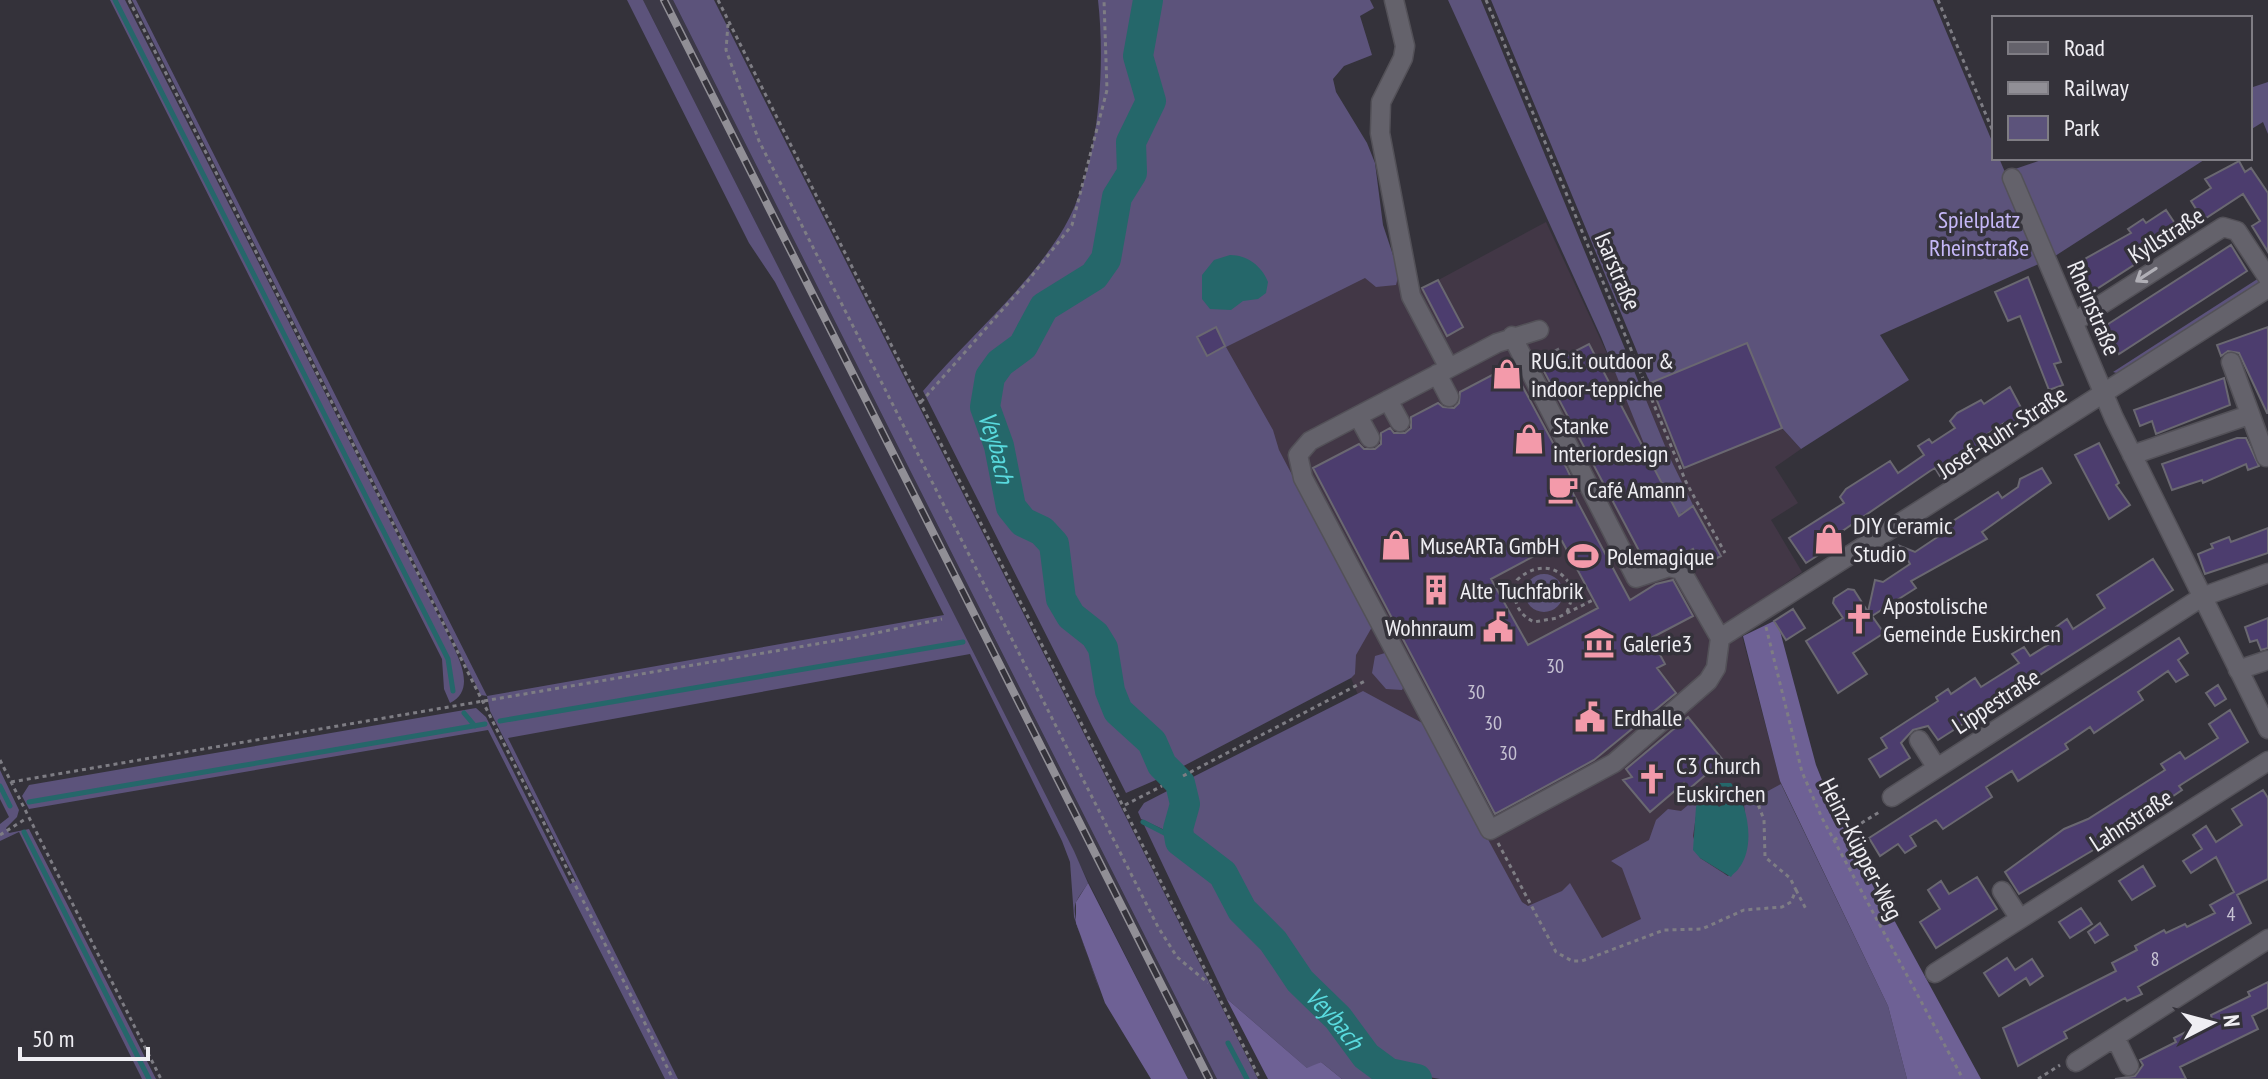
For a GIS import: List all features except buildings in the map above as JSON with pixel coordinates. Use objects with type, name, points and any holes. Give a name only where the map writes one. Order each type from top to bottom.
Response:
[{"type":"street","points":[[1394,0],[1405,46],[1403,58],[1381,102],[1380,133],[1411,296],[1443,371],[1449,397]]},
{"type":"street","name":"Rheinstraße","points":[[2012,178],[2104,395],[2268,729]]},
{"type":"street","name":"Kyllstraße","points":[[2074,322],[2223,227],[2237,231],[2268,278]]},
{"type":"street","name":"Josef-Ruhr-Straße","points":[[1720,638],[1762,617],[2268,288]]},
{"type":"street","points":[[1512,336],[1636,578],[1669,567],[1681,570],[1720,638],[1716,668],[1708,681],[1614,763],[1490,830],[1298,466],[1302,448],[1358,416],[1512,336],[1539,330]]},
{"type":"street","points":[[2231,362],[2266,457]]},
{"type":"street","points":[[1388,400],[1400,422]]},
{"type":"street","points":[[2132,455],[2249,415]]},
{"type":"street","points":[[1358,416],[1370,438]]},
{"type":"street","points":[[2202,597],[2268,573]]},
{"type":"street","name":"Lippestraße","points":[[1891,801],[2202,597]]},
{"type":"street","points":[[2238,670],[2268,660]]},
{"type":"street","points":[[1919,740],[1937,768]]},
{"type":"street","name":"Lahnstraße","points":[[1935,973],[2268,761]]},
{"type":"street","points":[[2002,891],[2020,919]]},
{"type":"street","points":[[2076,1062],[2268,939]]},
{"type":"street","points":[[2115,1037],[2129,1066]]},
{"type":"path","points":[[129,0],[673,1079]]},
{"type":"path","points":[[718,0],[1260,1079]]},
{"type":"path","points":[[921,402],[1027,282],[1072,225],[1107,90],[1104,0]]},
{"type":"path","name":"Isarstraße","points":[[1486,0],[1686,482],[1725,553]]},
{"type":"path","points":[[1938,0],[1992,129]]},
{"type":"path","points":[[728,20],[726,50],[759,141],[1158,927],[1177,957],[1211,986]]},
{"type":"path","points":[[1567,612],[1574,593],[1566,577],[1558,570],[1539,568],[1517,580],[1515,601],[1528,620],[1550,620],[1593,600]]},
{"type":"path","name":"Heinz-Küpper-Weg","points":[[1762,617],[1802,772],[1834,840],[1963,1079]]},
{"type":"path","points":[[11,782],[857,637],[942,619]]},
{"type":"path","points":[[1183,776],[1365,681]]},
{"type":"path","points":[[0,760],[161,1079]]},
{"type":"path","points":[[1125,805],[1162,786]]},
{"type":"path","points":[[1752,788],[1764,820],[1765,857],[1790,878],[1807,911]]},
{"type":"path","points":[[1834,840],[1891,801]]},
{"type":"path","points":[[0,835],[28,817]]},
{"type":"path","points":[[1490,830],[1549,942],[1556,952],[1572,961],[1611,952],[1664,930],[1702,929],[1744,910],[1776,909],[1791,902],[1796,890]]},
{"type":"path","points":[[2038,1079],[2063,1063],[2076,1062]]},
{"type":"shaded area","points":[[643,0],[673,0],[1217,1079],[1188,1079]]},
{"type":"shaded area","name":"Alte Tuchfabrik","points":[[1546,222],[1624,390],[1747,343],[1782,428],[1801,449],[1775,467],[1798,503],[1771,520],[1802,572],[1737,617],[1780,781],[1800,828],[1531,991],[1358,695],[1216,351],[1365,277],[1399,273],[1418,291]]},
{"type":"shaded area","points":[[1774,621],[1780,631],[1816,765],[1834,810],[1981,1079],[1907,1079],[1888,1006],[1780,781],[1743,636]]},
{"type":"shaded area","points":[[1088,883],[1188,1079],[1151,1079],[1105,1003],[1076,923],[1076,902]]},
{"type":"shaded area","points":[[1226,998],[1307,1068],[1321,1062],[1342,1079],[1268,1079]]},
{"type":"green space","points":[[110,0],[125,0],[444,627],[464,678],[459,696],[450,703],[444,689],[442,659]]},
{"type":"green space","points":[[132,0],[136,0],[487,696],[481,695]]},
{"type":"green space","points":[[627,0],[643,0],[1074,851],[1088,883],[1075,906],[1082,939],[1074,917],[1070,862],[1062,841],[970,654],[508,738],[678,1079],[665,1079],[488,730],[29,809],[22,796],[29,785],[476,708],[486,717],[570,884],[576,881],[490,711],[487,696],[944,615],[775,282],[749,243]]},
{"type":"green space","points":[[673,0],[714,0],[1258,1079],[1217,1079]]},
{"type":"green space","points":[[1098,0],[1140,0],[1141,7],[1131,58],[1142,108],[1126,154],[1120,159],[1125,171],[1110,201],[1104,248],[1091,273],[1039,303],[1018,345],[990,366],[976,386],[978,411],[994,456],[1002,504],[1013,522],[1046,544],[1055,601],[1067,622],[1095,647],[1108,708],[1145,745],[1165,776],[1126,793],[923,391],[1028,277],[1059,236],[1072,212],[1091,153],[1100,90]]},
{"type":"green space","points":[[1156,0],[1370,0],[1374,8],[1360,16],[1372,55],[1344,66],[1333,79],[1336,92],[1367,143],[1375,163],[1383,225],[1399,273],[1396,285],[1376,287],[1365,278],[1226,347],[1273,430],[1279,450],[1372,627],[1356,655],[1355,674],[1351,678],[1174,771],[1153,739],[1117,703],[1106,645],[1066,599],[1060,546],[1049,533],[1023,517],[1010,499],[1002,446],[989,413],[988,401],[1006,367],[1030,344],[1045,313],[1096,279],[1111,262],[1117,237],[1118,203],[1133,178],[1140,137],[1158,99],[1147,58]],"holes":[[[1216,328],[1225,346],[1207,356],[1197,337]]]},
{"type":"green space","points":[[1448,0],[1481,0],[1670,458],[1697,513],[1689,509],[1681,513],[1681,521],[1655,471],[1601,337]]},
{"type":"green space","name":"Spielplatz Rheinstraße","points":[[1491,0],[1933,0],[1992,141],[1992,160],[2000,160],[2043,262],[1880,335],[1909,380],[1801,449],[1782,428],[1747,343],[1650,383]]},
{"type":"green space","points":[[2268,82],[2268,134],[2263,122],[2252,129],[2252,87]]},
{"type":"green space","points":[[2041,160],[2204,160],[2052,258],[2015,169]]},
{"type":"green space","points":[[2259,278],[2259,285],[2120,374],[2113,372]]},
{"type":"green space","points":[[1544,574],[1558,579],[1563,593],[1558,607],[1544,612],[1530,607],[1525,593],[1530,579]]},
{"type":"green space","points":[[1385,653],[1404,686],[1402,690],[1386,689],[1372,673],[1375,656]]},
{"type":"green space","points":[[1363,691],[1426,725],[1522,902],[1528,906],[1562,891],[1570,883],[1602,938],[1641,919],[1622,868],[1611,861],[1649,840],[1656,820],[1668,809],[1681,811],[1699,796],[1693,836],[1700,858],[1728,876],[1741,861],[1746,844],[1744,804],[1781,784],[1888,1006],[1907,1079],[1440,1079],[1389,1070],[1309,986],[1276,938],[1240,901],[1222,868],[1187,843],[1183,833],[1189,802],[1183,782]]},
{"type":"green space","points":[[0,770],[19,810],[17,817],[6,828],[9,833],[29,829],[156,1079],[142,1079],[19,832],[0,841],[0,824],[9,817],[0,799]]},
{"type":"green space","points":[[1177,786],[1182,808],[1173,834],[1141,819],[1138,812],[1144,803]]},
{"type":"green space","points":[[1144,825],[1170,836],[1189,856],[1214,871],[1237,912],[1276,950],[1301,988],[1342,1029],[1362,1059],[1391,1079],[1342,1079],[1321,1062],[1308,1069],[1226,998]]},
{"type":"water","points":[[1230,255],[1248,259],[1258,266],[1268,282],[1266,293],[1258,299],[1243,301],[1231,310],[1210,309],[1202,299],[1202,275],[1214,260]]},
{"type":"water","points":[[1714,783],[1731,783],[1742,802],[1748,825],[1744,859],[1731,877],[1700,858],[1693,850],[1696,807],[1704,788],[1719,807],[1728,801]]},
{"type":"waterway","points":[[115,0],[448,659],[453,691]]},
{"type":"waterway","name":"Veybach","points":[[1148,0],[1138,56],[1151,101],[1131,142],[1132,173],[1117,197],[1106,259],[1094,276],[1044,307],[1023,346],[1000,363],[990,377],[985,407],[999,446],[1011,507],[1023,522],[1042,531],[1054,544],[1061,599],[1071,616],[1095,635],[1103,648],[1110,691],[1118,711],[1152,742],[1162,765],[1180,783],[1185,804],[1178,829],[1180,841],[1223,874],[1242,910],[1273,941],[1300,981],[1338,1018],[1366,1056],[1389,1073],[1417,1079]]},
{"type":"waterway","points":[[500,721],[963,642]]},
{"type":"waterway","points":[[464,713],[475,726]]},
{"type":"waterway","points":[[29,802],[485,724]]},
{"type":"waterway","points":[[0,786],[10,806]]},
{"type":"waterway","points":[[1143,822],[1180,841]]},
{"type":"waterway","points":[[24,832],[149,1079]]},
{"type":"waterway","points":[[1228,1043],[1247,1079]]},
{"type":"railway","points":[[664,0],[1209,1079]]},
{"type":"place","name":"RUG.it outdoor & indoor-teppiche","points":[[1507,374]]},
{"type":"place","name":"Stanke interiordesign","points":[[1529,439]]},
{"type":"place","name":"Café Amann","points":[[1563,489]]},
{"type":"place","name":"DIY Ceramic Studio","points":[[1829,539]]},
{"type":"place","name":"MuseARTa GmbH","points":[[1396,545]]},
{"type":"place","name":"Polemagique","points":[[1583,556]]},
{"type":"place","name":"Alte Tuchfabrik","points":[[1436,590]]},
{"type":"place","name":"Apostolische Gemeinde Euskirchen","points":[[1859,619]]},
{"type":"place","name":"Wohnraum","points":[[1498,627]]},
{"type":"place","name":"Galerie3","points":[[1599,643]]},
{"type":"place","name":"Erdhalle","points":[[1590,717]]},
{"type":"place","name":"C3 Church Euskirchen","points":[[1652,779]]}]
